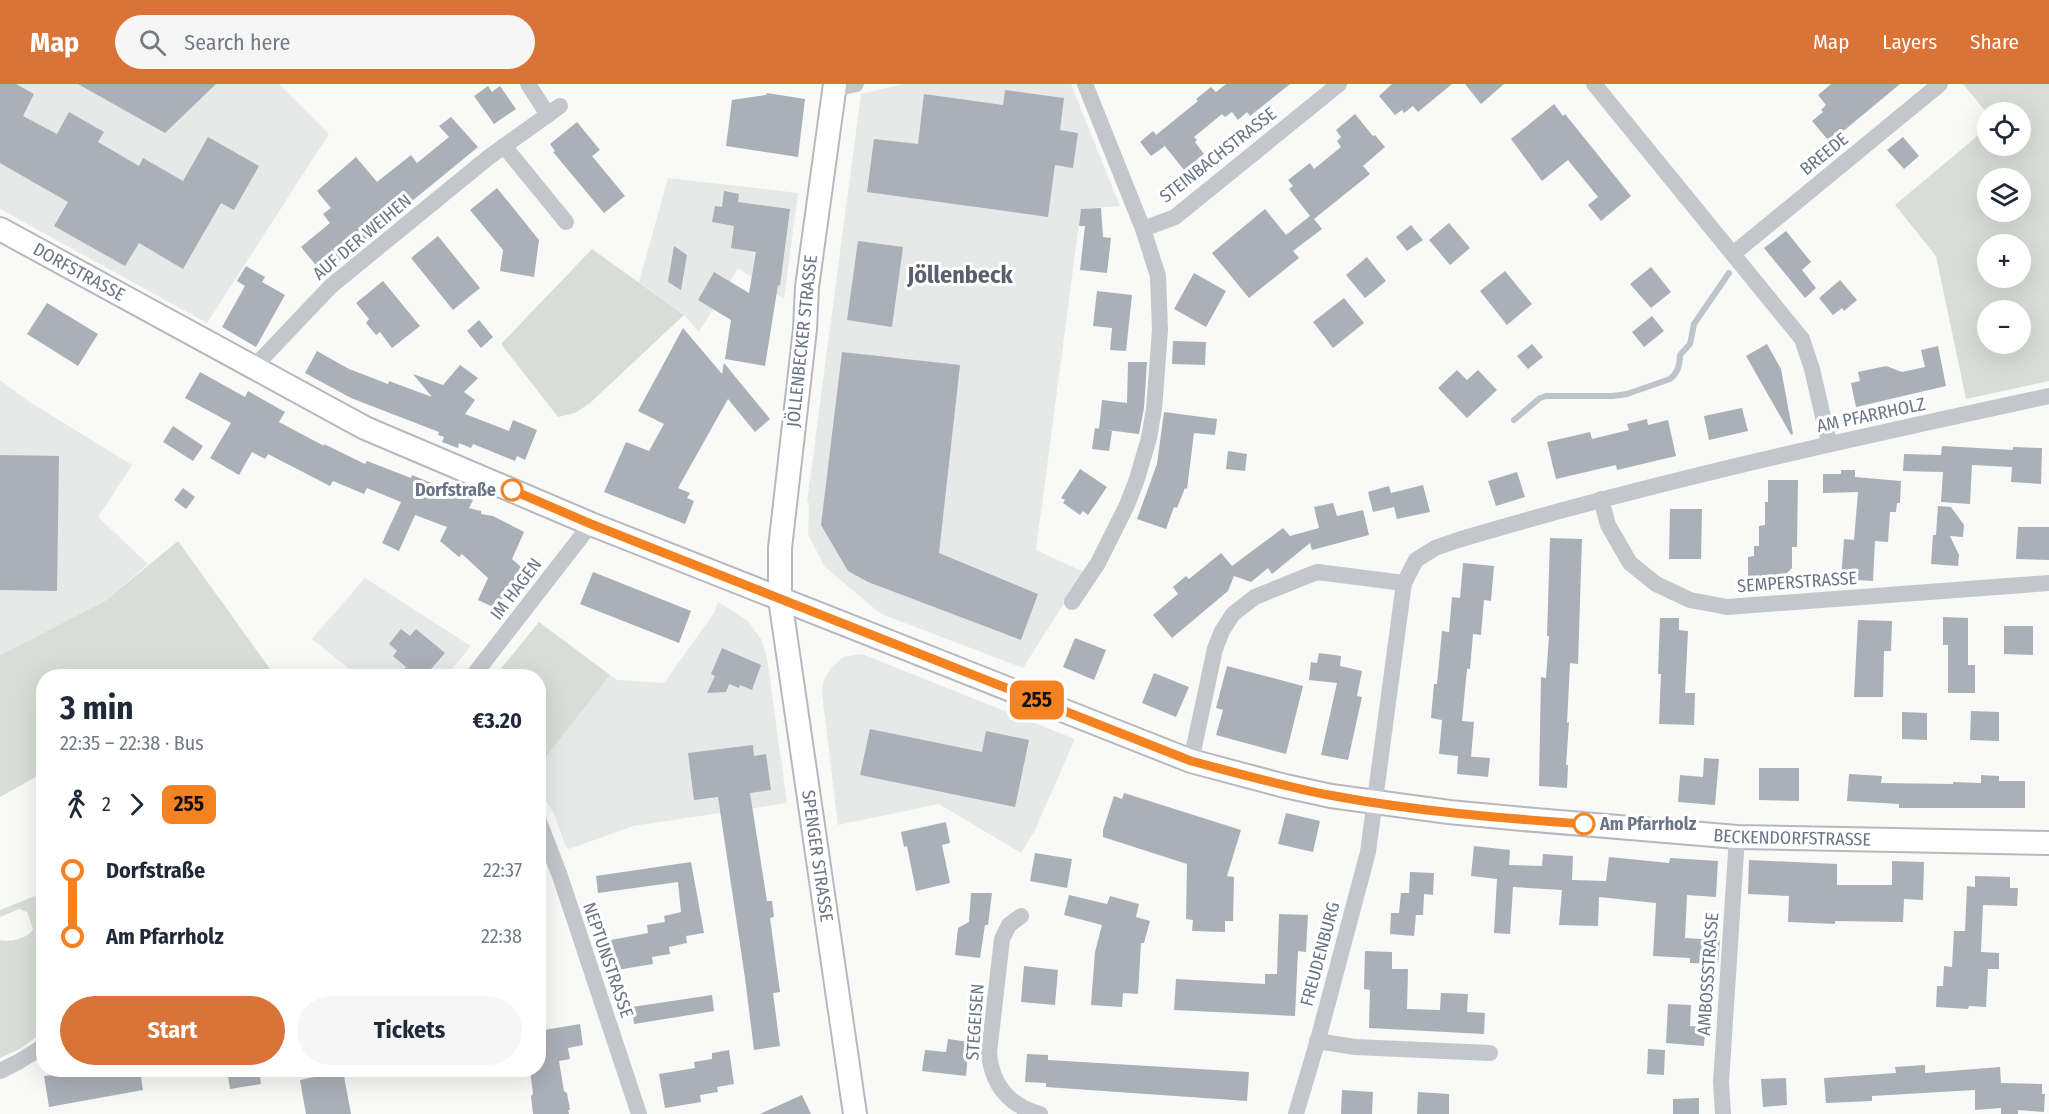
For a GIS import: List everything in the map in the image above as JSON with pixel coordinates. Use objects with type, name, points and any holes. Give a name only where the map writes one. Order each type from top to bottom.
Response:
[{"type":"main road","name":"JÖLLENBECKER STRASSE","points":[[780,599],[780,548],[805,329],[807,287],[842,86]]},
{"type":"main road","name":"DORFSTRASSE","points":[[0,229],[365,428],[591,524],[780,599]]},
{"type":"main road","name":"BECKENDORFSTRASSE","points":[[780,599],[1191,761],[1285,786],[1376,803],[1523,819],[1737,837],[2049,843]]},
{"type":"main road","name":"SPENGER STRASSE","points":[[780,599],[855,1114]]},
{"type":"street","name":"AUF DER WEIHEN","points":[[254,367],[331,286],[504,146],[554,110],[528,84]]},
{"type":"street","points":[[1072,602],[1098,563],[1127,505],[1149,438],[1154,409],[1160,330],[1158,276],[1143,229],[1085,84]]},
{"type":"street","name":"STEINBACHSTRASSE","points":[[1143,229],[1175,217],[1339,84]]},
{"type":"street","points":[[1594,84],[1802,339],[1812,369],[1829,443]]},
{"type":"street","name":"BREEDE","points":[[1733,254],[1940,84]]},
{"type":"street","points":[[504,146],[566,222]]},
{"type":"street","name":"AM PFARRHOLZ","points":[[1376,803],[1404,583],[1416,560],[1435,548],[1601,499],[1829,443],[2049,396]]},
{"type":"street","name":"SEMPERSTRASSE","points":[[1601,499],[1608,525],[1630,563],[1656,584],[1690,600],[1727,607],[2049,583]]},
{"type":"street","name":"IM HAGEN","points":[[478,669],[591,524]]},
{"type":"street","points":[[1191,761],[1215,649],[1222,631],[1233,614],[1255,597],[1317,572],[1404,583]]},
{"type":"street","name":"FREUDENBURG","points":[[1296,1114],[1368,852],[1376,803]]},
{"type":"street","name":"AMBOSSSTRASSE","points":[[1723,1114],[1721,1082],[1737,837]]},
{"type":"street","name":"NEPTUNSTRASSE","points":[[546,841],[639,1114]]},
{"type":"street","name":"STEGEISEN","points":[[1021,916],[1010,925],[1002,939],[989,1053],[991,1071],[1010,1100],[1027,1111],[1040,1114]]},
{"type":"street","points":[[1317,1041],[1355,1047],[1490,1053]]},
{"type":"street","points":[[0,1071],[36,1051]]},
{"type":"shaded area","points":[[0,84],[279,84],[329,134],[207,323],[0,209]]},
{"type":"shaded area","points":[[903,84],[1071,84],[1120,206],[1081,209],[1036,550],[1084,572],[1023,668],[881,614],[825,567],[808,534],[809,503],[807,502],[861,94]]},
{"type":"shaded area","points":[[1963,84],[2049,84],[2049,381],[1966,399],[1936,256],[1895,205],[1977,136],[1977,156],[2031,156],[2031,102],[1978,102]]},
{"type":"shaded area","points":[[668,178],[798,193],[784,299],[738,268],[699,332],[684,315],[639,282]]},
{"type":"shaded area","points":[[592,249],[684,315],[590,403],[575,413],[558,417],[501,344]]},
{"type":"shaded area","points":[[0,380],[28,401],[132,465],[98,517],[148,564],[105,601],[0,655]]},
{"type":"shaded area","points":[[178,541],[270,669],[36,669],[36,777],[0,797],[0,655],[105,601]]},
{"type":"shaded area","points":[[365,578],[471,646],[452,669],[349,669],[312,639]]},
{"type":"shaded area","points":[[718,602],[748,621],[761,639],[767,658],[787,803],[633,826],[569,849],[565,845],[555,816],[546,800],[546,757],[610,675],[617,680],[664,683],[714,613]]},
{"type":"shaded area","points":[[539,622],[610,675],[546,757],[546,669],[501,669]]},
{"type":"shaded area","points":[[862,654],[1075,739],[1034,832],[1021,853],[939,804],[838,825],[822,694],[823,682],[830,669],[843,657]]},
{"type":"shaded area","points":[[35,896],[36,1037],[20,1049],[0,1058],[0,940],[18,939],[33,929],[27,912],[19,909],[0,917],[0,910]]},
{"type":"building","points":[[0,84],[16,84],[34,94],[23,116],[57,134],[69,112],[104,132],[98,142],[139,166],[143,158],[183,181],[208,137],[259,166],[234,210],[221,203],[183,269],[139,243],[125,266],[54,226],[68,202],[0,163]]},
{"type":"building","points":[[78,84],[216,84],[165,133]]},
{"type":"building","points":[[1226,84],[1290,84],[1250,116],[1247,112],[1238,120],[1232,112],[1225,117],[1222,114],[1194,137],[1204,154],[1184,170],[1156,135],[1198,101],[1196,99],[1211,87],[1216,92]]},
{"type":"building","points":[[1392,84],[1452,84],[1418,112],[1413,106],[1404,113],[1402,110],[1395,115],[1379,96]]},
{"type":"building","points":[[1465,84],[1504,84],[1481,104]]},
{"type":"building","points":[[1831,84],[1900,84],[1841,133],[1839,131],[1828,140],[1812,121],[1823,112],[1821,110],[1826,105],[1818,95]]},
{"type":"building","points":[[488,86],[492,92],[500,86],[516,109],[494,124],[474,96]]},
{"type":"building","points":[[1005,90],[1064,98],[1060,130],[1078,133],[1073,168],[1055,165],[1048,217],[867,192],[874,139],[918,144],[924,94],[1003,105]]},
{"type":"building","points":[[767,93],[805,99],[798,157],[726,146],[732,100]]},
{"type":"building","points":[[1554,104],[1563,116],[1565,114],[1631,196],[1601,221],[1588,205],[1598,197],[1568,160],[1542,181],[1511,139]]},
{"type":"building","points":[[1355,114],[1385,147],[1363,166],[1370,174],[1314,219],[1322,229],[1293,251],[1299,258],[1249,298],[1212,253],[1265,209],[1286,235],[1310,216],[1289,189],[1293,186],[1288,180],[1310,163],[1314,169],[1341,147],[1337,141],[1341,137],[1336,130]]},
{"type":"building","points":[[451,117],[478,147],[323,274],[301,247],[330,223],[323,214],[331,208],[317,191],[356,157],[377,182],[411,155],[417,163],[449,137],[439,126]]},
{"type":"building","points":[[577,122],[600,150],[592,156],[625,196],[604,213],[553,152],[555,151],[550,144]]},
{"type":"building","points":[[1153,131],[1165,146],[1151,156],[1140,142]]},
{"type":"building","points":[[1903,137],[1919,156],[1904,169],[1887,150]]},
{"type":"building","points":[[497,188],[539,240],[534,277],[500,271],[503,250],[470,210]]},
{"type":"building","points":[[724,191],[739,194],[738,202],[790,209],[780,286],[778,285],[765,366],[725,359],[731,320],[698,300],[714,272],[749,293],[756,252],[731,248],[734,226],[712,222],[715,206],[722,207]]},
{"type":"building","points":[[1101,208],[1103,237],[1111,238],[1107,273],[1080,270],[1085,226],[1079,226],[1081,209]]},
{"type":"building","points":[[1449,223],[1470,248],[1450,265],[1429,240]]},
{"type":"building","points":[[1411,225],[1423,240],[1407,251],[1396,237]]},
{"type":"building","points":[[1786,231],[1811,262],[1802,270],[1816,288],[1805,298],[1764,248]]},
{"type":"building","points":[[438,236],[480,288],[453,310],[411,258]]},
{"type":"building","points":[[858,241],[903,247],[892,327],[847,320]]},
{"type":"building","points":[[674,246],[687,255],[681,290],[668,282]]},
{"type":"building","points":[[1367,257],[1386,281],[1365,298],[1346,275]]},
{"type":"building","points":[[246,266],[265,277],[262,282],[285,295],[256,347],[222,327],[245,286],[237,281]]},
{"type":"building","points":[[1651,267],[1671,292],[1651,308],[1630,284]]},
{"type":"building","points":[[1505,271],[1532,304],[1507,325],[1480,291]]},
{"type":"building","points":[[1194,273],[1226,291],[1206,327],[1174,309]]},
{"type":"building","points":[[1840,280],[1857,300],[1844,311],[1842,308],[1833,315],[1819,298]]},
{"type":"building","points":[[383,281],[420,326],[392,348],[380,332],[376,335],[366,323],[369,319],[356,303]]},
{"type":"building","points":[[1097,291],[1132,295],[1126,351],[1110,350],[1112,328],[1093,326]]},
{"type":"building","points":[[1344,298],[1364,323],[1333,348],[1313,322]]},
{"type":"building","points":[[47,303],[98,334],[78,366],[27,334]]},
{"type":"building","points":[[1652,316],[1664,331],[1644,347],[1632,332]]},
{"type":"building","points":[[479,320],[493,337],[481,348],[467,331]]},
{"type":"building","points":[[683,328],[722,374],[724,363],[770,419],[755,432],[728,399],[678,488],[690,493],[687,498],[694,501],[685,524],[604,492],[626,442],[649,451],[664,424],[638,411]]},
{"type":"building","points":[[1173,341],[1206,342],[1205,365],[1172,364]]},
{"type":"building","points":[[1532,344],[1543,357],[1528,369],[1517,356]]},
{"type":"building","points":[[1767,344],[1781,369],[1793,434],[1791,435],[1746,356]]},
{"type":"building","points":[[1938,346],[1946,386],[1856,407],[1851,383],[1860,381],[1858,372],[1886,366],[1902,372],[1925,367],[1921,350]]},
{"type":"building","points":[[317,351],[349,369],[432,397],[413,374],[443,385],[460,365],[478,378],[464,392],[475,400],[465,414],[509,431],[513,420],[537,430],[525,460],[517,456],[515,461],[473,444],[471,448],[459,443],[458,448],[442,442],[444,437],[438,435],[439,432],[351,398],[305,373]]},
{"type":"building","points":[[842,352],[960,365],[939,553],[1038,594],[1021,640],[868,582],[848,571],[821,525]]},
{"type":"building","points":[[1128,362],[1147,362],[1144,408],[1139,434],[1099,429],[1102,400],[1127,403]]},
{"type":"building","points":[[1457,370],[1467,380],[1478,370],[1497,390],[1467,418],[1438,388]]},
{"type":"building","points":[[200,372],[245,397],[248,391],[285,412],[279,422],[324,446],[324,444],[365,464],[367,461],[411,478],[412,475],[473,500],[469,508],[481,511],[481,514],[493,516],[524,532],[512,559],[524,570],[495,608],[478,600],[488,578],[462,554],[459,557],[440,541],[447,527],[415,515],[399,551],[382,543],[401,502],[367,488],[364,494],[333,481],[330,486],[268,454],[265,459],[252,452],[239,475],[210,458],[231,423],[185,398]]},
{"type":"building","points":[[1742,408],[1748,431],[1709,440],[1704,416]]},
{"type":"building","points":[[1164,412],[1217,419],[1215,435],[1194,433],[1187,489],[1185,488],[1177,508],[1174,507],[1166,529],[1137,519],[1157,464]]},
{"type":"building","points":[[1647,419],[1648,425],[1668,420],[1676,456],[1617,470],[1616,465],[1556,479],[1547,442],[1590,432],[1592,439],[1629,430],[1627,424]]},
{"type":"building","points":[[173,426],[203,446],[193,461],[163,442]]},
{"type":"building","points":[[1095,428],[1112,431],[1109,451],[1092,449]]},
{"type":"building","points":[[1942,446],[2013,450],[2013,447],[2042,448],[2041,484],[2011,482],[2012,467],[1972,465],[1970,504],[1941,502],[1943,472],[1903,471],[1904,454],[1941,455]]},
{"type":"building","points":[[1228,451],[1247,454],[1245,471],[1226,469]]},
{"type":"building","points":[[0,455],[59,456],[57,591],[0,590]]},
{"type":"building","points":[[1080,469],[1107,487],[1088,515],[1083,511],[1080,515],[1063,503],[1065,500],[1061,498]]},
{"type":"building","points":[[1841,470],[1855,470],[1855,477],[1901,481],[1900,503],[1897,503],[1896,512],[1890,512],[1888,542],[1875,541],[1873,581],[1841,579],[1844,539],[1854,540],[1858,492],[1823,493],[1823,474],[1841,474]]},
{"type":"building","points":[[1517,472],[1525,497],[1496,506],[1488,481]]},
{"type":"building","points":[[1768,480],[1798,480],[1797,547],[1792,547],[1792,568],[1786,574],[1787,585],[1748,584],[1748,557],[1754,556],[1754,546],[1759,546],[1759,526],[1765,525]]},
{"type":"building","points":[[1423,485],[1430,512],[1397,519],[1394,507],[1373,512],[1368,492],[1389,486],[1393,501],[1391,493]]},
{"type":"building","points":[[183,488],[195,497],[186,509],[174,500]]},
{"type":"building","points":[[1333,503],[1337,516],[1363,510],[1369,535],[1312,550],[1310,543],[1272,574],[1268,568],[1251,582],[1234,576],[1228,591],[1172,638],[1153,615],[1178,594],[1173,587],[1186,576],[1189,579],[1221,553],[1232,566],[1283,528],[1290,536],[1319,528],[1314,507]]},
{"type":"building","points":[[1938,506],[1951,507],[1964,525],[1963,537],[1950,536],[1959,555],[1958,566],[1931,564]]},
{"type":"building","points":[[1670,509],[1702,509],[1701,559],[1669,559]]},
{"type":"building","points":[[2018,527],[2049,527],[2049,560],[2016,559]]},
{"type":"building","points":[[1550,538],[1582,539],[1578,664],[1570,663],[1567,788],[1539,786],[1541,677],[1546,678],[1549,636],[1547,636]]},
{"type":"building","points":[[1463,563],[1494,566],[1491,601],[1484,600],[1481,635],[1473,634],[1462,721],[1474,722],[1471,757],[1490,758],[1488,777],[1457,774],[1458,756],[1439,754],[1442,720],[1431,718],[1442,631],[1449,632],[1452,597],[1460,598]]},
{"type":"building","points":[[593,572],[691,611],[679,643],[580,604]]},
{"type":"building","points":[[1943,617],[1968,618],[1968,665],[1975,665],[1975,693],[1948,693],[1948,645],[1943,645]]},
{"type":"building","points":[[1660,618],[1679,618],[1679,630],[1688,631],[1685,693],[1695,693],[1694,725],[1659,724]]},
{"type":"building","points":[[1858,620],[1892,621],[1891,651],[1884,651],[1883,697],[1854,697]]},
{"type":"building","points":[[2004,626],[2033,626],[2033,655],[2004,654]]},
{"type":"building","points":[[401,629],[410,636],[416,629],[445,653],[431,669],[404,669],[406,667],[393,656],[397,651],[389,644]]},
{"type":"building","points":[[1075,638],[1106,650],[1094,680],[1063,667]]},
{"type":"building","points":[[722,648],[761,665],[752,690],[740,685],[739,688],[729,684],[726,692],[707,693],[715,676],[711,674]]},
{"type":"building","points":[[1319,653],[1341,656],[1340,666],[1362,671],[1357,696],[1362,697],[1348,760],[1321,755],[1337,683],[1309,680],[1311,662],[1317,663]]},
{"type":"building","points":[[1227,666],[1303,686],[1286,754],[1216,735],[1223,710],[1216,708]]},
{"type":"building","points":[[1154,673],[1189,687],[1176,717],[1142,703]]},
{"type":"building","points":[[1971,711],[1999,712],[1999,741],[1970,740]]},
{"type":"building","points":[[1902,712],[1927,713],[1927,740],[1902,739]]},
{"type":"building","points":[[870,729],[982,752],[986,731],[1029,740],[1015,807],[860,775]]},
{"type":"building","points":[[753,745],[754,756],[766,754],[771,790],[750,793],[767,901],[772,901],[774,917],[770,918],[780,992],[773,993],[780,1046],[754,1050],[718,797],[694,800],[688,753]]},
{"type":"building","points":[[1704,758],[1719,759],[1715,805],[1678,802],[1680,775],[1703,777]]},
{"type":"building","points":[[1759,768],[1799,768],[1799,801],[1759,800]]},
{"type":"building","points":[[1849,774],[1882,776],[1881,783],[1981,783],[1981,775],[1999,776],[1999,781],[2025,781],[2025,808],[1899,808],[1899,804],[1847,801]]},
{"type":"building","points":[[1124,793],[1241,830],[1227,876],[1234,877],[1233,921],[1225,921],[1225,932],[1192,931],[1193,920],[1186,919],[1187,864],[1103,837],[1103,830],[1114,796],[1122,799]]},
{"type":"building","points":[[1286,813],[1320,821],[1313,852],[1278,844]]},
{"type":"building","points":[[946,822],[950,843],[942,845],[950,883],[916,891],[907,846],[904,847],[901,832]]},
{"type":"building","points":[[1474,846],[1510,850],[1509,865],[1542,866],[1543,854],[1573,856],[1572,880],[1606,881],[1609,857],[1669,863],[1670,858],[1718,861],[1716,897],[1687,895],[1685,938],[1720,940],[1718,964],[1690,963],[1690,958],[1653,956],[1656,903],[1599,897],[1598,926],[1559,925],[1562,890],[1513,887],[1510,934],[1494,933],[1497,879],[1471,876]]},
{"type":"building","points":[[1035,853],[1072,859],[1067,888],[1030,881]]},
{"type":"building","points":[[1749,860],[1837,864],[1837,885],[1892,885],[1892,861],[1924,862],[1923,900],[1904,899],[1903,922],[1835,921],[1835,924],[1788,922],[1789,896],[1748,894]]},
{"type":"building","points":[[691,862],[704,933],[686,936],[687,943],[669,947],[670,954],[652,957],[653,964],[617,970],[611,940],[648,933],[647,925],[665,922],[664,916],[681,912],[678,882],[598,893],[596,876]]},
{"type":"building","points":[[1410,872],[1434,873],[1433,895],[1424,894],[1423,915],[1416,915],[1414,936],[1390,934],[1391,913],[1399,913],[1401,893],[1409,893]]},
{"type":"building","points":[[1975,876],[2010,877],[2010,888],[2018,888],[2017,906],[1983,905],[1981,952],[1999,953],[1999,969],[1988,969],[1986,1007],[1969,1006],[1968,1009],[1936,1007],[1937,986],[1943,986],[1944,966],[1952,967],[1954,931],[1965,931],[1967,886],[1975,887]]},
{"type":"building","points":[[971,893],[992,893],[988,925],[985,925],[980,958],[955,955],[958,928],[969,922]]},
{"type":"building","points":[[1069,895],[1107,904],[1110,896],[1139,904],[1136,917],[1150,921],[1144,943],[1141,943],[1138,994],[1123,993],[1122,1007],[1091,1005],[1095,952],[1102,925],[1064,915]]},
{"type":"building","points":[[1279,914],[1308,915],[1306,952],[1298,951],[1295,1016],[1174,1010],[1176,979],[1265,984],[1265,974],[1277,974]]},
{"type":"building","points":[[1365,951],[1392,952],[1392,969],[1408,969],[1407,1009],[1440,1010],[1441,993],[1468,994],[1467,1012],[1485,1013],[1484,1034],[1369,1028],[1370,990],[1364,989]]},
{"type":"building","points":[[1024,966],[1058,970],[1055,1005],[1021,1002]]},
{"type":"building","points":[[712,995],[714,1011],[634,1024],[632,1007]]},
{"type":"building","points":[[1668,1004],[1691,1005],[1690,1026],[1705,1027],[1704,1046],[1666,1043]]},
{"type":"building","points":[[580,1024],[583,1045],[568,1048],[570,1059],[559,1061],[564,1091],[567,1093],[569,1114],[533,1114],[531,1077],[546,1077],[546,1030]]},
{"type":"building","points":[[948,1039],[969,1042],[966,1076],[922,1071],[925,1050],[946,1052]]},
{"type":"building","points":[[1648,1049],[1665,1050],[1664,1075],[1647,1074]]},
{"type":"building","points":[[729,1050],[734,1084],[717,1087],[718,1092],[700,1095],[701,1102],[665,1108],[659,1074],[695,1068],[694,1062],[712,1059],[712,1053]]},
{"type":"building","points":[[1027,1054],[1048,1055],[1048,1060],[1249,1072],[1247,1101],[1046,1087],[1046,1083],[1025,1082]]},
{"type":"building","points":[[1925,1065],[1925,1073],[2000,1067],[2001,1083],[2042,1084],[2042,1094],[2045,1094],[2044,1112],[2018,1110],[2018,1114],[2001,1114],[2001,1108],[1975,1110],[1975,1090],[1872,1096],[1872,1101],[1826,1103],[1824,1078],[1896,1073],[1895,1067]]},
{"type":"building","points":[[44,1077],[141,1077],[143,1090],[49,1107]]},
{"type":"building","points":[[228,1077],[260,1077],[261,1084],[230,1089]]},
{"type":"building","points":[[314,1077],[344,1077],[351,1114],[306,1114],[300,1080]]},
{"type":"building","points":[[1786,1078],[1787,1105],[1763,1107],[1761,1079]]},
{"type":"building","points":[[1342,1090],[1373,1092],[1372,1114],[1341,1114]]},
{"type":"building","points":[[1418,1092],[1449,1094],[1449,1114],[1417,1114]]},
{"type":"building","points":[[802,1095],[811,1114],[760,1114]]},
{"type":"building","points":[[1699,1098],[1699,1114],[1673,1114],[1673,1099]]},
{"type":"waterway","points":[[1514,420],[1540,398],[1546,396],[1613,396],[1627,394],[1670,379],[1678,368],[1680,355],[1690,344],[1694,324],[1729,273]]},
{"type":"bus line","name":"255","points":[[512,490],[591,524],[1191,761],[1331,796],[1449,812],[1584,824]]},
{"type":"place","name":"Dorfstraße","points":[[512,490]]},
{"type":"place","name":"Am Pfarrholz","points":[[1584,824]]},
{"type":"district","name":"Jöllenbeck","points":[[960,275]]}]
